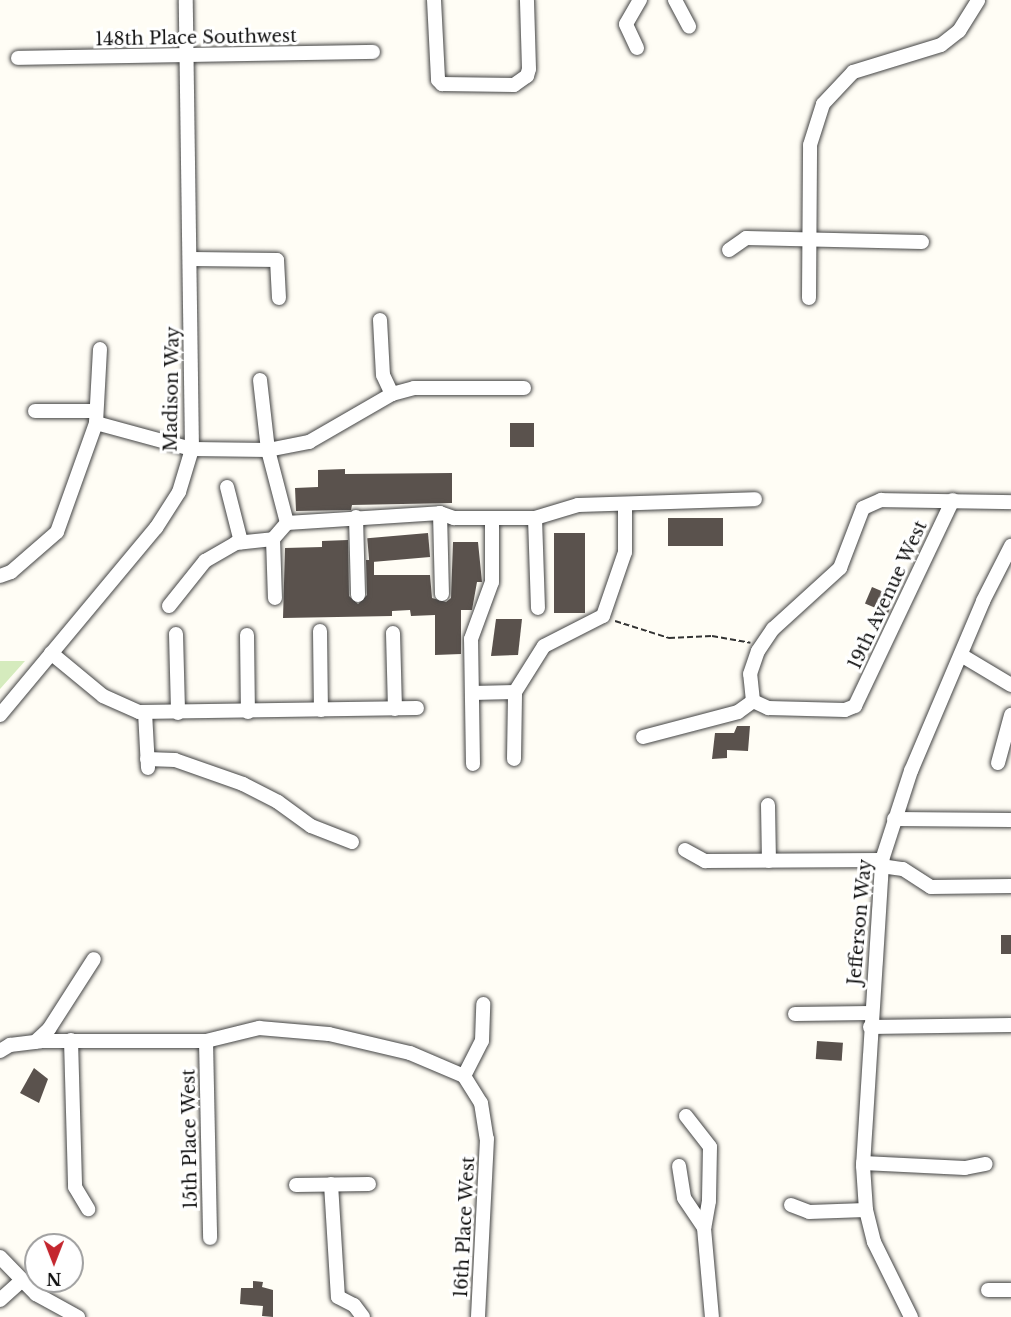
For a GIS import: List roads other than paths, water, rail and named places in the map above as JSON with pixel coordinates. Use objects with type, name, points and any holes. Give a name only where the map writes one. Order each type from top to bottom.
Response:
[{"type":"street","name":"Madison Way","points":[[2,710],[156,528],[179,492],[192,450],[189,57],[186,0]]},
{"type":"street","points":[[434,0],[438,80],[442,84],[521,82],[529,69],[527,0]]},
{"type":"street","points":[[637,48],[626,24],[640,0]]},
{"type":"street","points":[[675,0],[689,26]]},
{"type":"street","points":[[809,298],[810,145],[823,104],[853,72],[941,45],[959,31],[978,0]]},
{"type":"street","name":"148th Place Southwest","points":[[18,58],[189,57],[374,52]]},
{"type":"street","points":[[729,250],[746,238],[922,242]]},
{"type":"street","points":[[191,259],[277,260],[279,298]]},
{"type":"street","points":[[380,320],[383,375],[392,394]]},
{"type":"street","points":[[0,576],[11,572],[57,532],[96,417],[100,349]]},
{"type":"street","points":[[260,380],[268,450],[287,523]]},
{"type":"street","points":[[35,411],[96,417],[192,450],[268,450],[309,442],[392,394],[414,387],[525,388]]},
{"type":"street","points":[[227,487],[239,543]]},
{"type":"street","points":[[169,606],[205,561],[239,543],[273,539],[287,523],[343,522],[356,517],[440,513],[454,518],[535,518],[578,505],[755,499]]},
{"type":"street","points":[[643,737],[738,711],[753,701],[750,674],[761,645],[773,629],[840,568],[863,508],[881,500],[1011,502]]},
{"type":"street","name":"19th Avenue West","points":[[753,701],[768,708],[845,710],[855,706],[952,500]]},
{"type":"street","points":[[514,759],[515,692],[544,646],[603,616],[625,552],[625,504]]},
{"type":"street","points":[[440,513],[442,594]]},
{"type":"street","points":[[356,517],[358,595]]},
{"type":"street","points":[[473,764],[471,639],[492,582],[492,518]]},
{"type":"street","points":[[535,518],[538,608]]},
{"type":"street","points":[[273,539],[275,598]]},
{"type":"street","name":"Jefferson Way","points":[[911,1317],[883,1266],[866,1210],[863,1164],[870,1020],[882,863],[894,819],[961,655],[1006,564],[1011,546]]},
{"type":"street","points":[[320,631],[321,710]]},
{"type":"street","points":[[393,633],[395,709]]},
{"type":"street","points":[[176,634],[178,713]]},
{"type":"street","points":[[247,635],[248,711]]},
{"type":"street","points":[[51,653],[103,696],[122,707],[145,712],[417,708]]},
{"type":"street","points":[[961,655],[1011,685]]},
{"type":"street","points":[[472,693],[515,692]]},
{"type":"street","points":[[145,712],[148,764],[175,760],[243,784],[278,802],[310,826],[352,842]]},
{"type":"street","points":[[998,763],[1011,716]]},
{"type":"street","points":[[768,805],[769,861]]},
{"type":"street","points":[[894,819],[1011,820]]},
{"type":"street","points":[[685,850],[705,861],[882,863],[903,869],[931,887],[1011,886]]},
{"type":"street","points":[[38,1041],[49,1029],[94,959]]},
{"type":"street","points":[[0,1051],[10,1045],[38,1041],[206,1041],[259,1028],[329,1034],[410,1053],[464,1076],[482,1041],[483,1004]]},
{"type":"street","points":[[795,1014],[870,1020],[1011,1025]]},
{"type":"street","points":[[71,1040],[75,1187],[88,1209]]},
{"type":"street","name":"15th Place West","points":[[206,1041],[210,1238]]},
{"type":"street","name":"16th Place West","points":[[464,1076],[481,1103],[487,1139],[478,1317]]},
{"type":"street","points":[[686,1116],[710,1147],[709,1201],[704,1228],[712,1317]]},
{"type":"street","points":[[863,1164],[965,1168],[986,1164]]},
{"type":"street","points":[[679,1166],[684,1198],[704,1228]]},
{"type":"street","points":[[331,1184],[338,1296],[354,1305],[363,1317]]},
{"type":"street","points":[[296,1185],[369,1184]]},
{"type":"street","points":[[791,1205],[809,1212],[866,1210]]},
{"type":"street","points":[[0,1257],[21,1281],[53,1305],[78,1317]]},
{"type":"street","points":[[0,1300],[21,1281]]},
{"type":"street","points":[[988,1290],[1011,1290]]}]
